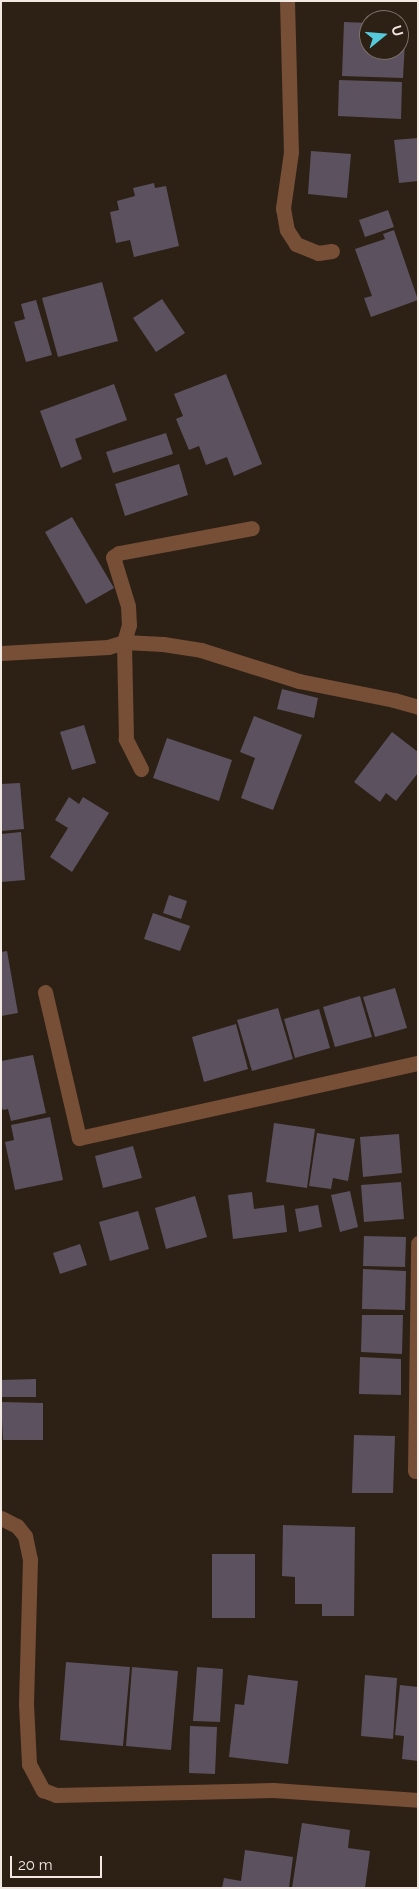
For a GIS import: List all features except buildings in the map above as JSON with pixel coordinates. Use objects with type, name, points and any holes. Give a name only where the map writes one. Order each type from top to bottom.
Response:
[{"type":"street","points":[[288,1],[291,152],[283,208],[287,230],[296,244],[318,253],[332,251]]},
{"type":"street","points":[[141,769],[126,738],[124,642],[129,625],[128,606],[113,557],[119,553],[252,528]]},
{"type":"street","points":[[1,653],[108,647],[124,642],[163,644],[201,650],[299,681],[394,700],[418,707]]},
{"type":"street","points":[[46,992],[79,1138],[418,1062]]},
{"type":"street","points":[[415,1471],[418,1243]]},
{"type":"street","points":[[1,1518],[17,1526],[26,1536],[30,1560],[26,1704],[29,1764],[43,1790],[56,1795],[273,1790],[418,1800]]}]
